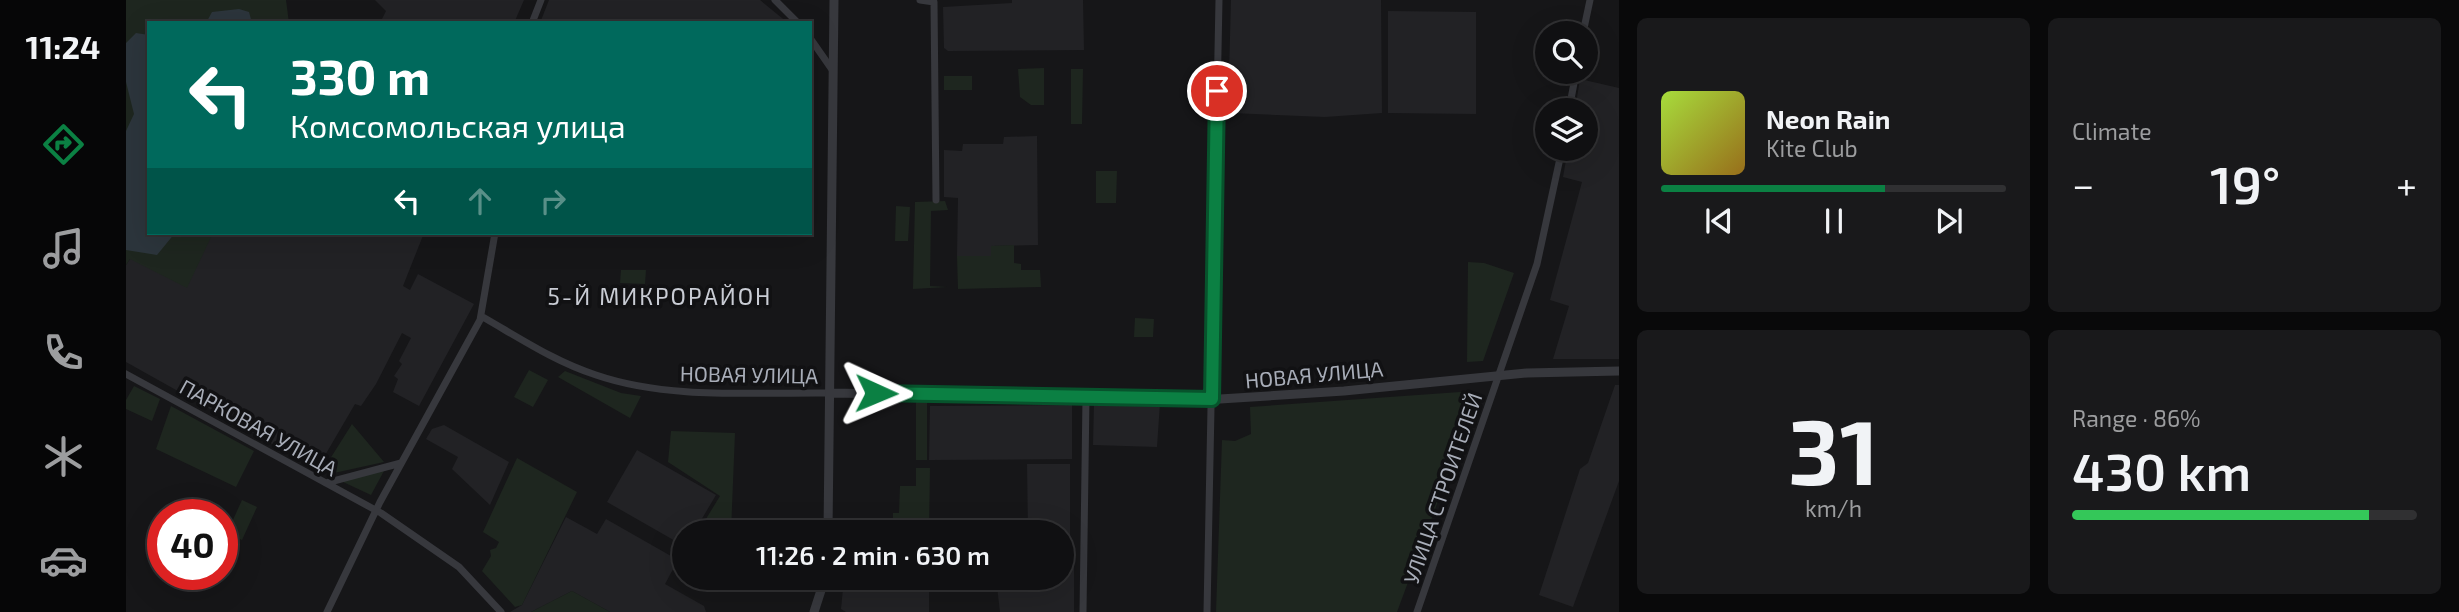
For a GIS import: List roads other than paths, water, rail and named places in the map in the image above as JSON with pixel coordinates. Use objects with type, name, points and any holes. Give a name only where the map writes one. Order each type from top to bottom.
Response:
[{"type":"street","points":[[533,21],[541,0]]},
{"type":"street","points":[[775,0],[796,21]]},
{"type":"street","points":[[828,520],[834,0]]},
{"type":"street","points":[[920,0],[934,2],[936,200]]},
{"type":"street","points":[[1206,612],[1219,0]]},
{"type":"street","points":[[1586,21],[1590,0]]},
{"type":"street","points":[[812,41],[834,71]]},
{"type":"street","name":"УЛИЦА СТРОИТЕЛЕЙ","points":[[1417,612],[1544,240],[1560,161]]},
{"type":"street","points":[[327,612],[376,510],[481,316],[495,235]]},
{"type":"street","name":"НОВАЯ УЛИЦА","points":[[481,316],[584,371],[623,383],[682,390],[1212,399],[1345,391],[1498,375],[1619,371]]},
{"type":"street","name":"ПАРКОВАЯ УЛИЦА","points":[[126,374],[376,510],[459,567],[501,612]]},
{"type":"street","points":[[1083,612],[1086,397]]},
{"type":"street","points":[[326,483],[401,463]]},
{"type":"street","points":[[814,612],[821,590]]},
{"type":"district","name":"5-Й МИКРОРАЙОН","points":[[660,296]]}]
